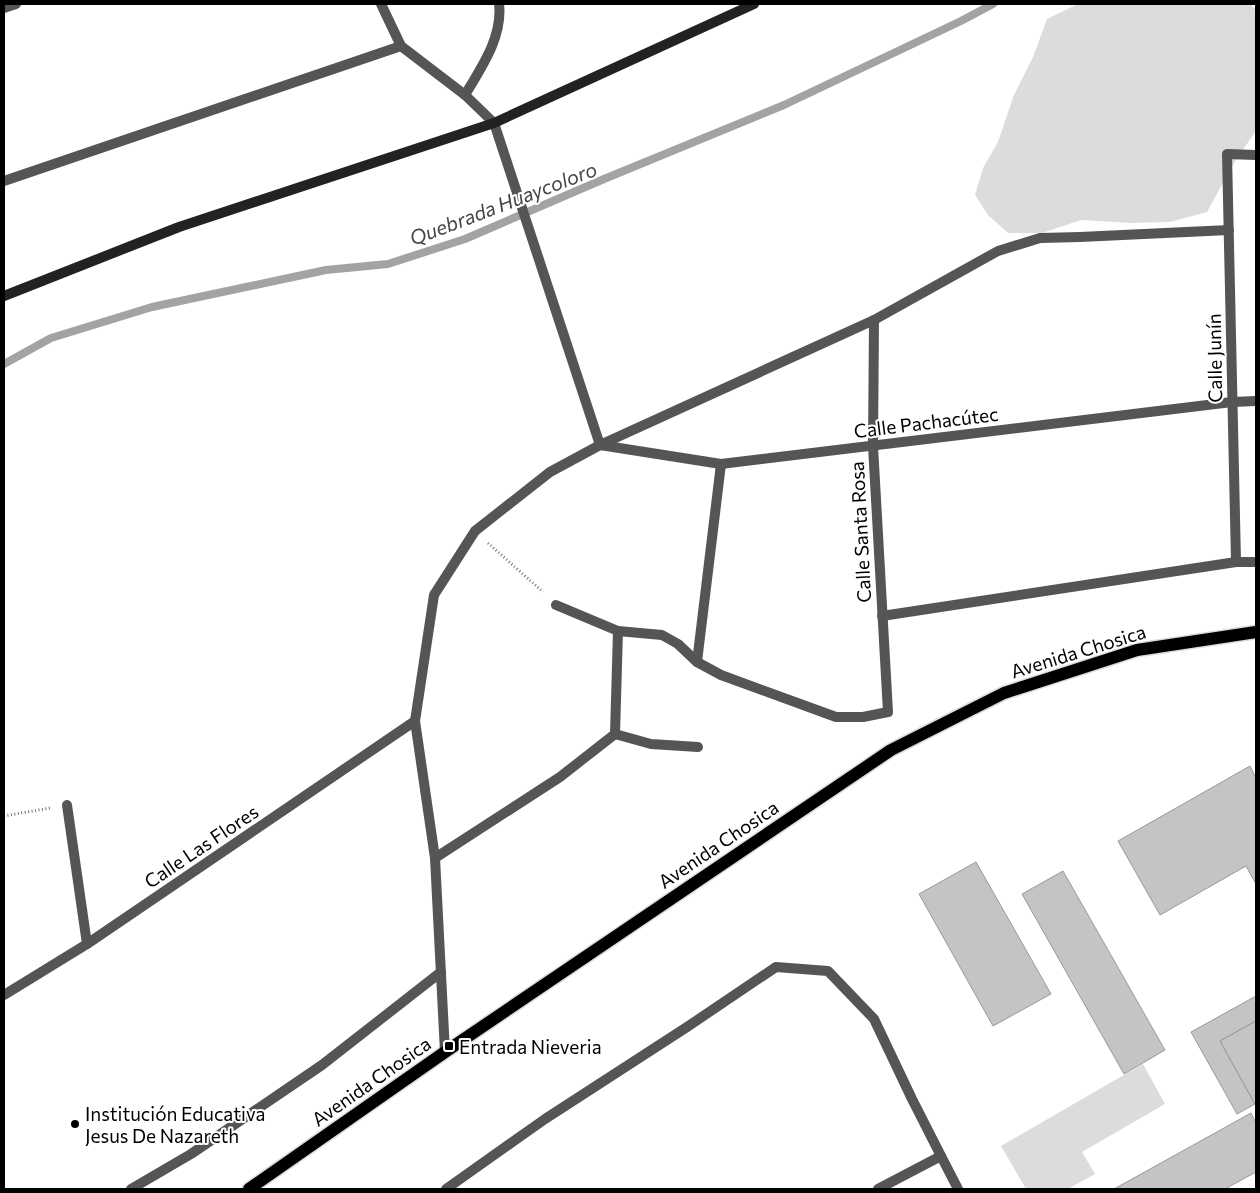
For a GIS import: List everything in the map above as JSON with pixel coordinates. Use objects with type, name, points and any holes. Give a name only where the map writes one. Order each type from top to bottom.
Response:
[{"type":"main road","points":[[4,296],[179,227],[494,123],[754,4]]},
{"type":"main road","name":"Avenida Chosica","points":[[249,1189],[445,1052],[891,750],[1004,693],[1137,650],[1256,632]]},
{"type":"street","points":[[4,8],[16,4]]},
{"type":"street","points":[[381,4],[401,46],[465,95],[494,123],[600,445]]},
{"type":"street","points":[[465,95],[487,59],[499,24],[499,4]]},
{"type":"street","points":[[4,181],[401,46]]},
{"type":"street","name":"Calle Junín","points":[[1236,562],[1227,154],[1256,155]]},
{"type":"street","points":[[445,1052],[435,858],[415,721],[434,595],[475,531],[550,472],[600,445],[874,320],[998,251],[1040,238],[1229,230]]},
{"type":"street","name":"Calle Santa Rosa","points":[[697,662],[721,675],[836,717],[862,717],[888,712],[873,446],[874,320]]},
{"type":"street","name":"Calle Pachacútec","points":[[600,445],[721,464],[1232,402],[1256,401]]},
{"type":"street","points":[[697,662],[721,464]]},
{"type":"street","points":[[882,616],[1236,562],[1256,562]]},
{"type":"street","points":[[556,604],[618,631],[662,635],[678,644],[697,662]]},
{"type":"street","points":[[616,734],[618,631]]},
{"type":"street","name":"Calle Las Flores","points":[[4,995],[87,944],[415,721]]},
{"type":"street","points":[[435,858],[560,777],[616,734]]},
{"type":"street","points":[[616,734],[651,744],[698,747]]},
{"type":"street","points":[[67,805],[87,944]]},
{"type":"street","points":[[446,1189],[545,1119],[776,967],[828,972],[874,1019],[958,1189]]},
{"type":"street","points":[[132,1189],[192,1154],[322,1065],[441,972]]},
{"type":"street","points":[[878,1189],[941,1156]]},
{"type":"path","points":[[475,531],[556,604]]},
{"type":"path","points":[[4,816],[67,805]]},
{"type":"shaded area","points":[[1078,4],[1250,4],[1256,10],[1256,131],[1235,161],[1207,212],[1170,222],[1130,223],[1081,220],[1042,233],[1008,233],[988,215],[975,195],[983,168],[998,142],[1014,95],[1033,57],[1047,19]]},
{"type":"shaded area","points":[[1143,1064],[1165,1104],[1082,1152],[1095,1174],[1068,1189],[1026,1189],[1001,1146]]},
{"type":"building","points":[[1250,766],[1256,778],[1256,884],[1246,866],[1160,915],[1118,841]]},
{"type":"building","points":[[976,862],[1051,994],[993,1026],[919,894]]},
{"type":"building","points":[[1063,871],[1165,1050],[1124,1074],[1022,894]]},
{"type":"building","points":[[1256,996],[1256,1021],[1220,1041],[1255,1104],[1237,1114],[1191,1032]]},
{"type":"building","points":[[1256,1021],[1256,1103],[1255,1104],[1220,1041]]},
{"type":"building","points":[[1251,1113],[1256,1123],[1256,1172],[1225,1189],[1114,1189]]},
{"type":"waterway","name":"Quebrada Huaycoloro","points":[[4,364],[51,338],[152,307],[326,270],[388,264],[465,239],[784,105],[993,4]]},
{"type":"place","name":"Entrada Nieveria","points":[[449,1046]]},
{"type":"place","name":"Institución Educativa Jesus De Nazareth","points":[[75,1124]]}]
